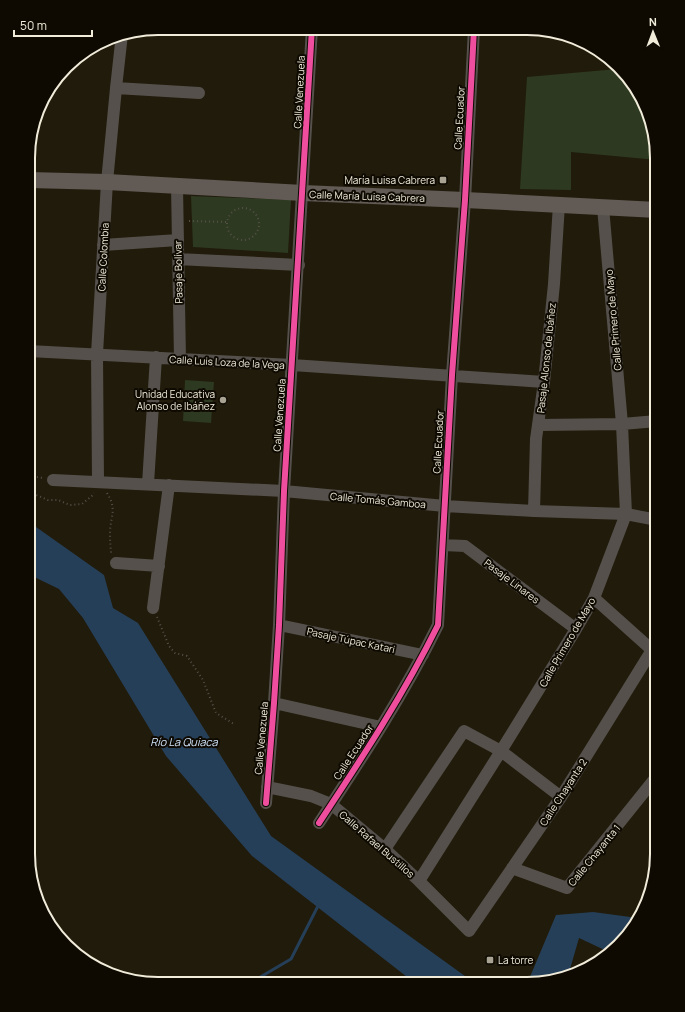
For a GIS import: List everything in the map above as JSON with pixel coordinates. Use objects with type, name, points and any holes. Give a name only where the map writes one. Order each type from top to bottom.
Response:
[{"type":"street","name":"Calle Venezuela","points":[[266,803],[279,625],[284,491],[312,35]]},
{"type":"street","name":"Calle Ecuador","points":[[319,822],[381,727],[423,655],[438,625],[474,35]]},
{"type":"street","name":"Calle Colombia","points":[[98,482],[97,354],[107,182],[121,41]]},
{"type":"street","points":[[116,88],[199,93]]},
{"type":"street","name":"Calle María Luisa Cabrera","points":[[35,180],[107,182],[650,210]]},
{"type":"street","name":"Pasaje Bolívar","points":[[177,186],[180,359]]},
{"type":"street","name":"Pasaje Alonso de Ibáñez","points":[[534,511],[536,439],[544,382],[554,284],[559,204]]},
{"type":"street","name":"Calle Primero de Mayo","points":[[420,881],[502,751],[594,598],[626,514],[622,424],[603,207]]},
{"type":"street","points":[[103,245],[178,240]]},
{"type":"street","points":[[178,259],[298,265]]},
{"type":"street","name":"Calle Luis Loza de la Vega","points":[[35,351],[452,375],[544,382]]},
{"type":"street","points":[[148,484],[156,358]]},
{"type":"street","points":[[539,425],[622,424],[650,422]]},
{"type":"street","name":"Calle Tomás Gamboa","points":[[52,480],[284,491],[445,506],[626,514],[650,519]]},
{"type":"street","points":[[153,608],[169,485]]},
{"type":"street","name":"Pasaje Linares","points":[[443,545],[465,546],[576,629]]},
{"type":"street","points":[[116,563],[159,566]]},
{"type":"street","points":[[594,598],[650,647]]},
{"type":"street","name":"Pasaje Túpac Katari","points":[[279,625],[423,655]]},
{"type":"street","name":"Calle Chayanta 2","points":[[469,931],[562,797],[650,656]]},
{"type":"street","points":[[274,703],[381,727]]},
{"type":"street","points":[[385,849],[464,731],[502,751],[562,797]]},
{"type":"street","name":"Calle Chayanta 1","points":[[512,868],[567,888],[650,785]]},
{"type":"street","name":"Calle Rafael Bustillos","points":[[267,787],[310,796],[331,804],[385,849],[420,881],[469,931]]},
{"type":"path","points":[[247,208],[256,213],[260,223],[254,236],[244,240],[234,237],[230,233],[228,222],[229,217],[236,210],[247,208]]},
{"type":"path","points":[[177,220],[228,222]]},
{"type":"path","points":[[35,477],[52,480]]},
{"type":"path","points":[[35,495],[48,500],[58,500],[70,505],[82,504],[94,495],[98,482]]},
{"type":"path","points":[[98,482],[111,500],[113,510],[110,530],[110,551],[116,563]]},
{"type":"path","points":[[153,608],[169,646],[175,653],[186,656],[202,680],[216,713],[234,724]]},
{"type":"green space","points":[[612,69],[625,83],[634,96],[641,111],[648,134],[650,159],[571,152],[571,190],[520,189],[527,77]]},
{"type":"green space","points":[[191,196],[291,200],[288,253],[193,247]]},
{"type":"green space","points":[[185,380],[214,382],[211,423],[183,421]]},
{"type":"water","name":"Río La Quiaca","points":[[35,526],[104,575],[113,608],[138,623],[271,836],[466,977],[407,977],[252,856],[166,756],[83,618],[59,589],[35,577]]},
{"type":"water","points":[[593,912],[632,917],[619,935],[603,949],[579,938],[570,969],[551,975],[530,977],[556,915]]},
{"type":"waterway","points":[[260,977],[291,959],[319,904]]},
{"type":"cycle path","points":[[266,803],[279,625],[284,491],[312,35]]},
{"type":"cycle path","points":[[319,823],[397,701],[438,625],[452,375],[465,200],[474,35]]},
{"type":"place","name":"María Luisa Cabrera","points":[[443,180]]},
{"type":"place","name":"Unidad Educativa Alonso de Ibáñez","points":[[223,400]]},
{"type":"place","name":"La torre","points":[[490,960]]}]
